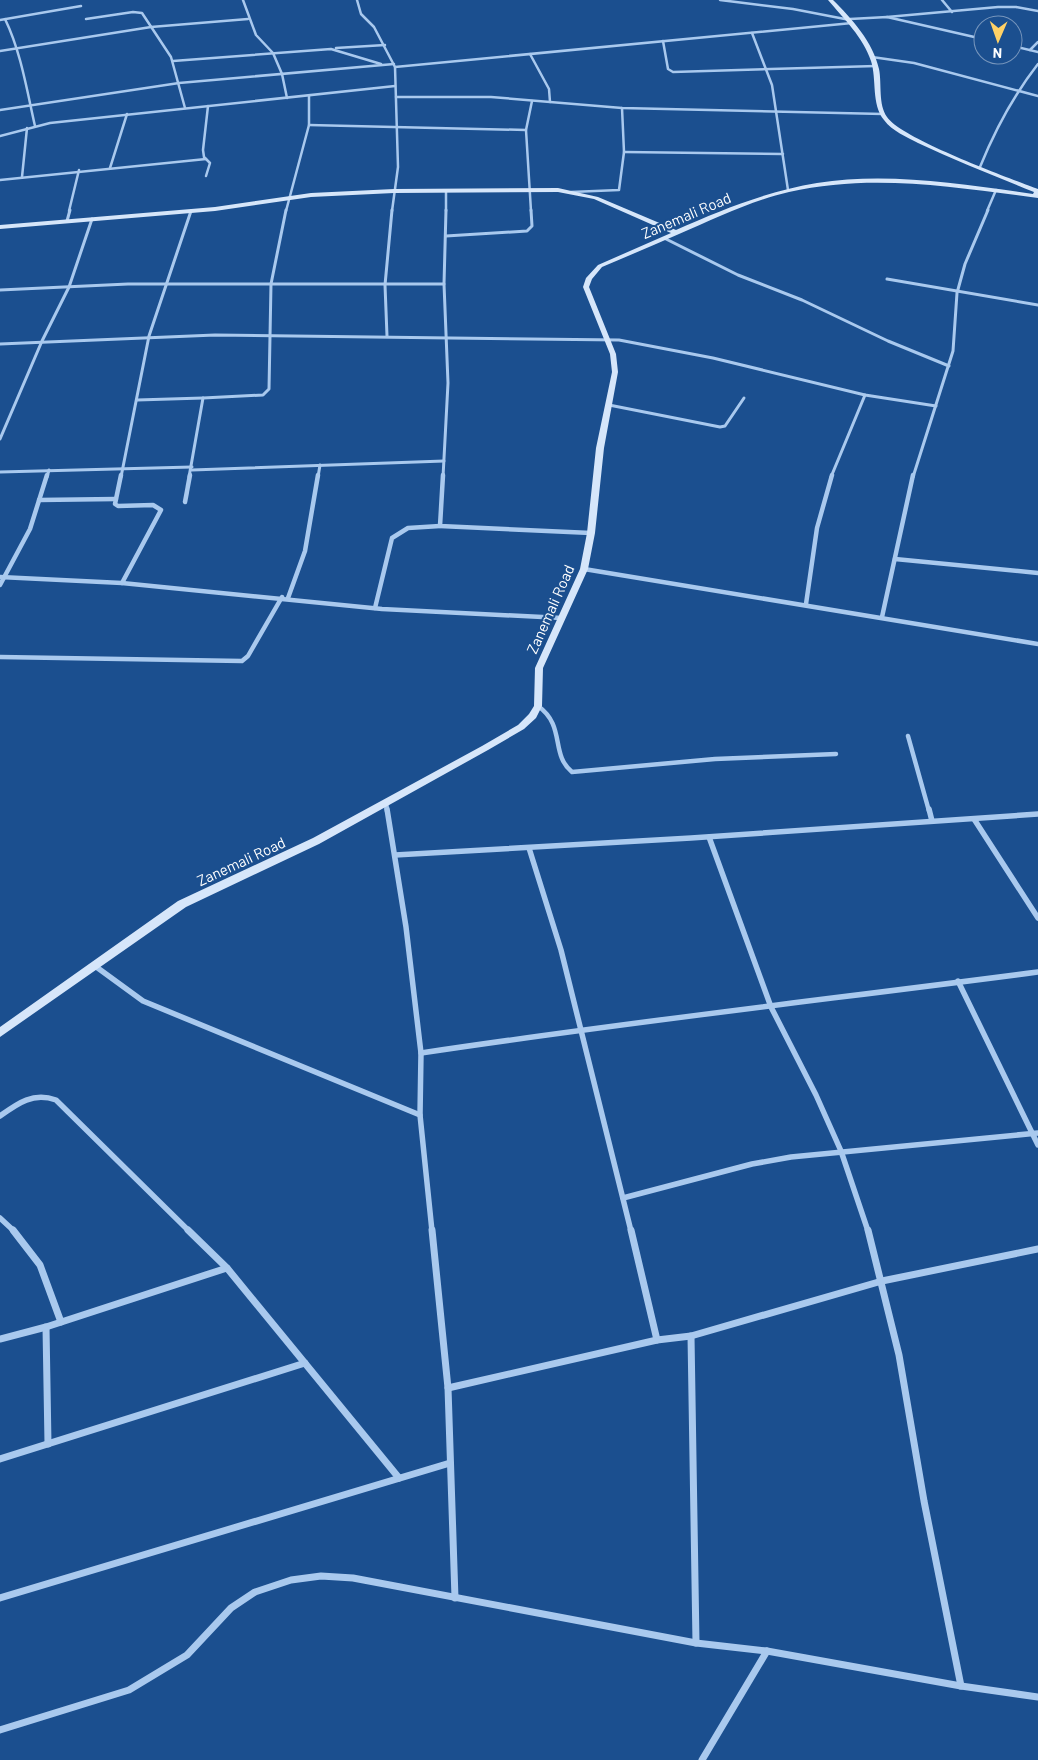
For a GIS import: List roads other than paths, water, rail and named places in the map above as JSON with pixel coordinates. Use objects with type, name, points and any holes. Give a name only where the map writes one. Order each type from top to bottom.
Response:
[{"type":"street","points":[[243,0],[248,19],[264,45],[273,53],[282,74],[287,98]]},
{"type":"street","points":[[357,0],[361,14],[374,27],[386,45],[394,66],[398,167],[388,238],[385,285],[387,336]]},
{"type":"street","points":[[720,0],[793,9],[851,21]]},
{"type":"street","points":[[830,0],[851,21],[876,66],[883,114],[886,122],[900,131],[1037,193]]},
{"type":"street","points":[[942,0],[952,12]]},
{"type":"street","points":[[0,20],[81,6]]},
{"type":"street","points":[[0,110],[179,83],[530,54],[752,33],[887,17],[1011,7],[1038,11]]},
{"type":"street","points":[[86,19],[140,12],[173,61],[185,108]]},
{"type":"street","points":[[887,17],[973,37]]},
{"type":"street","points":[[0,51],[151,27],[248,19]]},
{"type":"street","points":[[5,20],[11,31],[26,84],[29,106],[35,126]]},
{"type":"street","points":[[752,33],[767,70],[778,112],[788,190]]},
{"type":"street","points":[[663,41],[670,71],[876,66]]},
{"type":"street","points":[[1030,50],[1038,42]]},
{"type":"street","points":[[173,61],[386,45]]},
{"type":"street","points":[[1023,48],[1038,52]]},
{"type":"street","points":[[331,49],[384,65]]},
{"type":"street","points":[[530,54],[549,89],[550,102]]},
{"type":"street","points":[[872,58],[889,59],[932,68],[1038,96]]},
{"type":"street","points":[[980,167],[996,128],[1038,64]]},
{"type":"street","points":[[0,136],[35,126],[127,114],[395,86]]},
{"type":"street","points":[[137,400],[263,395],[267,393],[271,284],[289,198],[309,125],[309,96]]},
{"type":"street","points":[[396,97],[491,97],[622,108],[883,114]]},
{"type":"street","points":[[446,236],[520,232],[530,229],[532,226],[526,130],[532,101]]},
{"type":"street","points":[[206,176],[210,163],[206,159],[204,138],[208,106]]},
{"type":"street","points":[[0,227],[191,211],[289,198],[446,190],[618,191],[624,152],[622,108]]},
{"type":"street","points":[[110,168],[127,114]]},
{"type":"street","points":[[309,125],[526,130]]},
{"type":"street","points":[[22,177],[27,128]]},
{"type":"street","points":[[624,152],[783,154]]},
{"type":"street","points":[[0,180],[79,170],[206,159]]},
{"type":"street","points":[[67,221],[79,170]]},
{"type":"street","name":"Zanemali Road","points":[[0,1033],[95,966],[150,924],[182,904],[316,841],[521,727],[533,716],[538,706],[539,668],[584,569],[591,533],[600,448],[616,372],[608,341],[586,287],[589,278],[600,266],[759,199],[788,190],[826,185],[921,181],[1037,193]]},
{"type":"street","points":[[440,526],[448,383],[444,284],[446,190]]},
{"type":"street","points":[[882,618],[915,466],[953,351],[956,293],[964,264],[996,190]]},
{"type":"street","points":[[571,192],[596,198],[677,233]]},
{"type":"street","points":[[122,583],[162,510],[153,505],[118,506],[115,504],[150,336],[165,284],[191,211]]},
{"type":"street","points":[[0,439],[42,341],[69,287],[92,219]]},
{"type":"street","points":[[666,239],[738,275],[802,300],[888,341],[949,366]]},
{"type":"street","points":[[886,278],[956,293],[1038,306]]},
{"type":"street","points":[[0,290],[165,284],[444,284]]},
{"type":"street","points":[[0,344],[150,336],[268,335],[631,342],[713,358],[865,395],[936,406]]},
{"type":"street","points":[[806,604],[817,528],[827,488],[865,395]]},
{"type":"street","points":[[185,502],[204,398]]},
{"type":"street","points":[[609,405],[720,427],[725,426],[744,398]]},
{"type":"street","points":[[0,472],[192,469],[444,461]]},
{"type":"street","points":[[288,598],[305,552],[320,465]]},
{"type":"street","points":[[0,585],[2,577],[30,529],[49,470]]},
{"type":"street","points":[[39,500],[116,499]]},
{"type":"street","points":[[376,608],[392,538],[406,527],[440,526],[591,533]]},
{"type":"street","points":[[895,559],[1038,573]]},
{"type":"street","points":[[584,569],[806,604],[1038,644]]},
{"type":"street","points":[[2,577],[122,583],[282,597],[376,608],[562,618]]},
{"type":"street","points":[[0,657],[242,661],[248,656],[282,597]]},
{"type":"street","points":[[538,706],[549,714],[554,722],[562,760],[572,772],[715,758],[836,754]]},
{"type":"street","points":[[908,736],[932,821]]},
{"type":"street","points":[[386,802],[395,855],[421,1053],[420,1115],[448,1388],[455,1598]]},
{"type":"street","points":[[395,855],[467,848],[529,848],[1038,814]]},
{"type":"street","points":[[974,819],[1038,918]]},
{"type":"street","points":[[709,837],[771,1007],[816,1095],[841,1151],[864,1213],[899,1355],[924,1501],[960,1686]]},
{"type":"street","points":[[529,848],[556,931],[657,1340]]},
{"type":"street","points":[[95,966],[144,1001],[420,1115]]},
{"type":"street","points":[[421,1053],[579,1029],[771,1007],[1038,972]]},
{"type":"street","points":[[958,981],[1036,1133],[1038,1144]]},
{"type":"street","points":[[0,1116],[34,1096],[46,1095],[56,1100],[227,1268],[398,1478]]},
{"type":"street","points":[[623,1198],[752,1164],[841,1151],[1036,1133]]},
{"type":"street","points":[[0,1218],[18,1234],[35,1255],[48,1277],[61,1322]]},
{"type":"street","points":[[448,1388],[657,1340],[691,1336],[882,1281],[1038,1248]]},
{"type":"street","points":[[0,1339],[46,1327],[227,1268]]},
{"type":"street","points":[[46,1327],[48,1444]]},
{"type":"street","points":[[691,1336],[696,1643]]},
{"type":"street","points":[[0,1459],[305,1363]]},
{"type":"street","points":[[0,1598],[450,1463]]},
{"type":"street","points":[[0,1730],[129,1690],[160,1674],[186,1655],[231,1608],[255,1592],[291,1580],[321,1576],[353,1578],[696,1643],[767,1651],[960,1686],[1038,1697]]},
{"type":"street","points":[[702,1760],[767,1651]]}]
